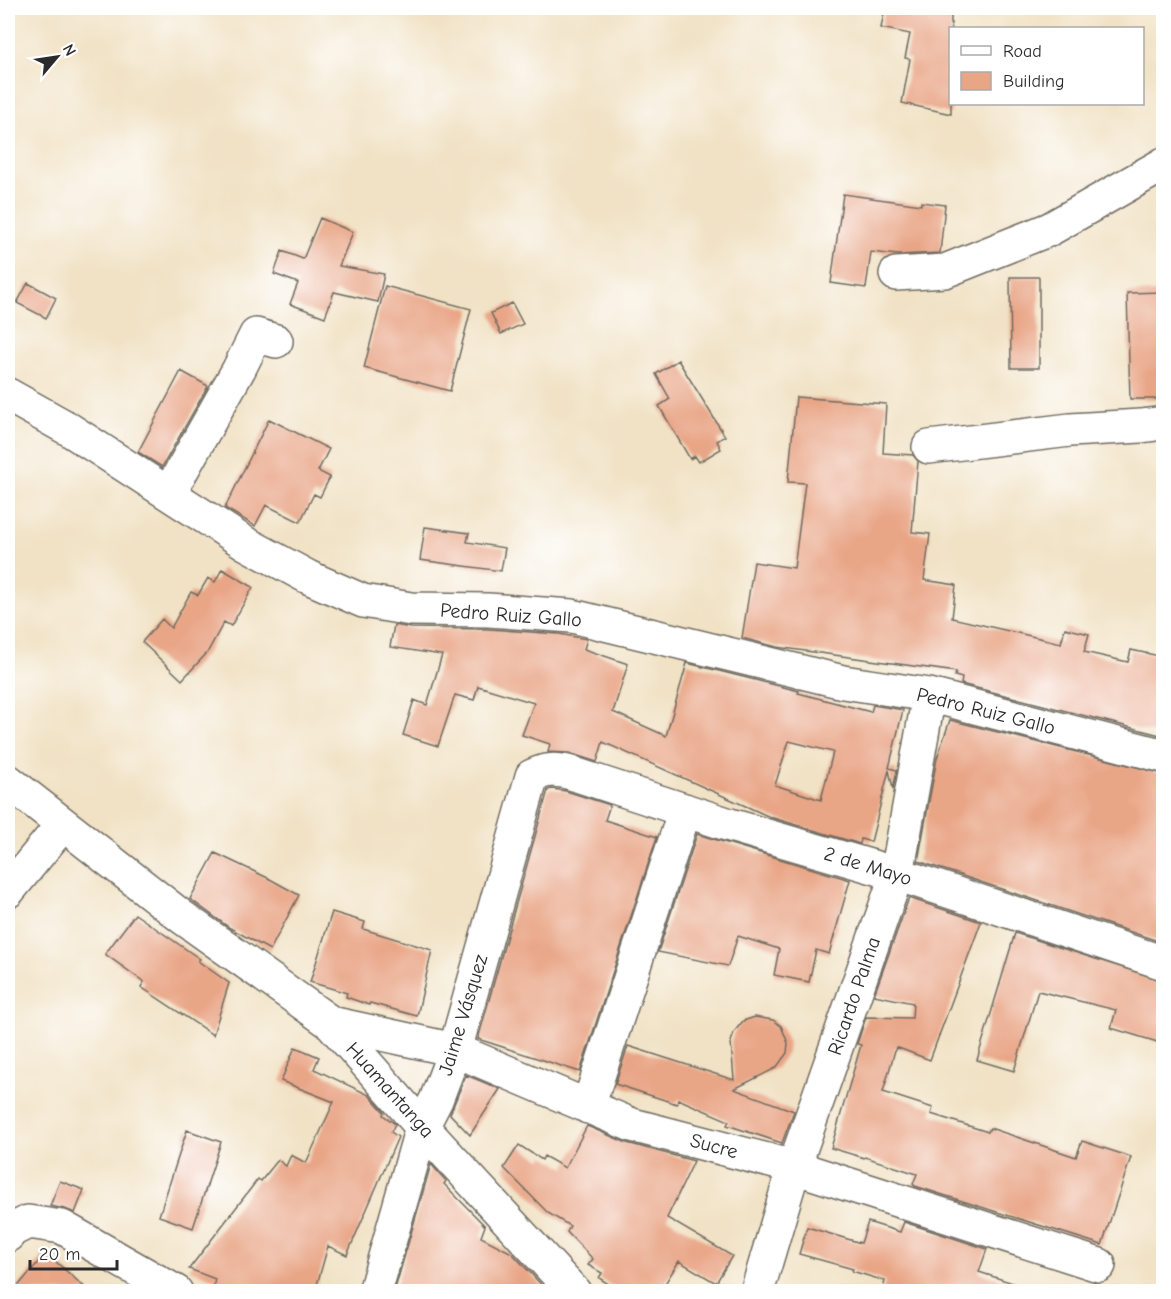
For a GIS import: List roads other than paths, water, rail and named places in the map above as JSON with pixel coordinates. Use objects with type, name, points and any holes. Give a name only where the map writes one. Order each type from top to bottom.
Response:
[{"type":"street","points":[[896,274],[945,272],[1050,229],[1164,164]]},
{"type":"street","points":[[169,493],[256,335],[276,341]]},
{"type":"street","name":"Pedro Ruiz Gallo","points":[[8,395],[67,428],[245,543],[308,577],[363,601],[411,609],[495,610],[572,616],[843,682],[929,695],[1164,756]]},
{"type":"street","points":[[929,447],[1070,430],[1164,423]]},
{"type":"street","name":"Ricardo Palma","points":[[757,1292],[794,1167],[897,874],[929,695]]},
{"type":"street","name":"Jaime Vásquez","points":[[375,1292],[422,1127],[455,1050],[532,776],[543,770],[571,773]]},
{"type":"street","name":"2 de Mayo","points":[[571,773],[897,874],[1164,963]]},
{"type":"street","name":"Huamantanga","points":[[8,781],[182,916],[331,1023],[422,1127],[574,1292]]},
{"type":"street","points":[[588,1107],[685,810]]},
{"type":"street","points":[[8,891],[63,824]]},
{"type":"street","name":"Sucre","points":[[331,1023],[455,1050],[632,1125],[794,1167],[1099,1265]]},
{"type":"street","points":[[8,1235],[12,1230],[28,1222],[62,1227],[176,1292]]}]
